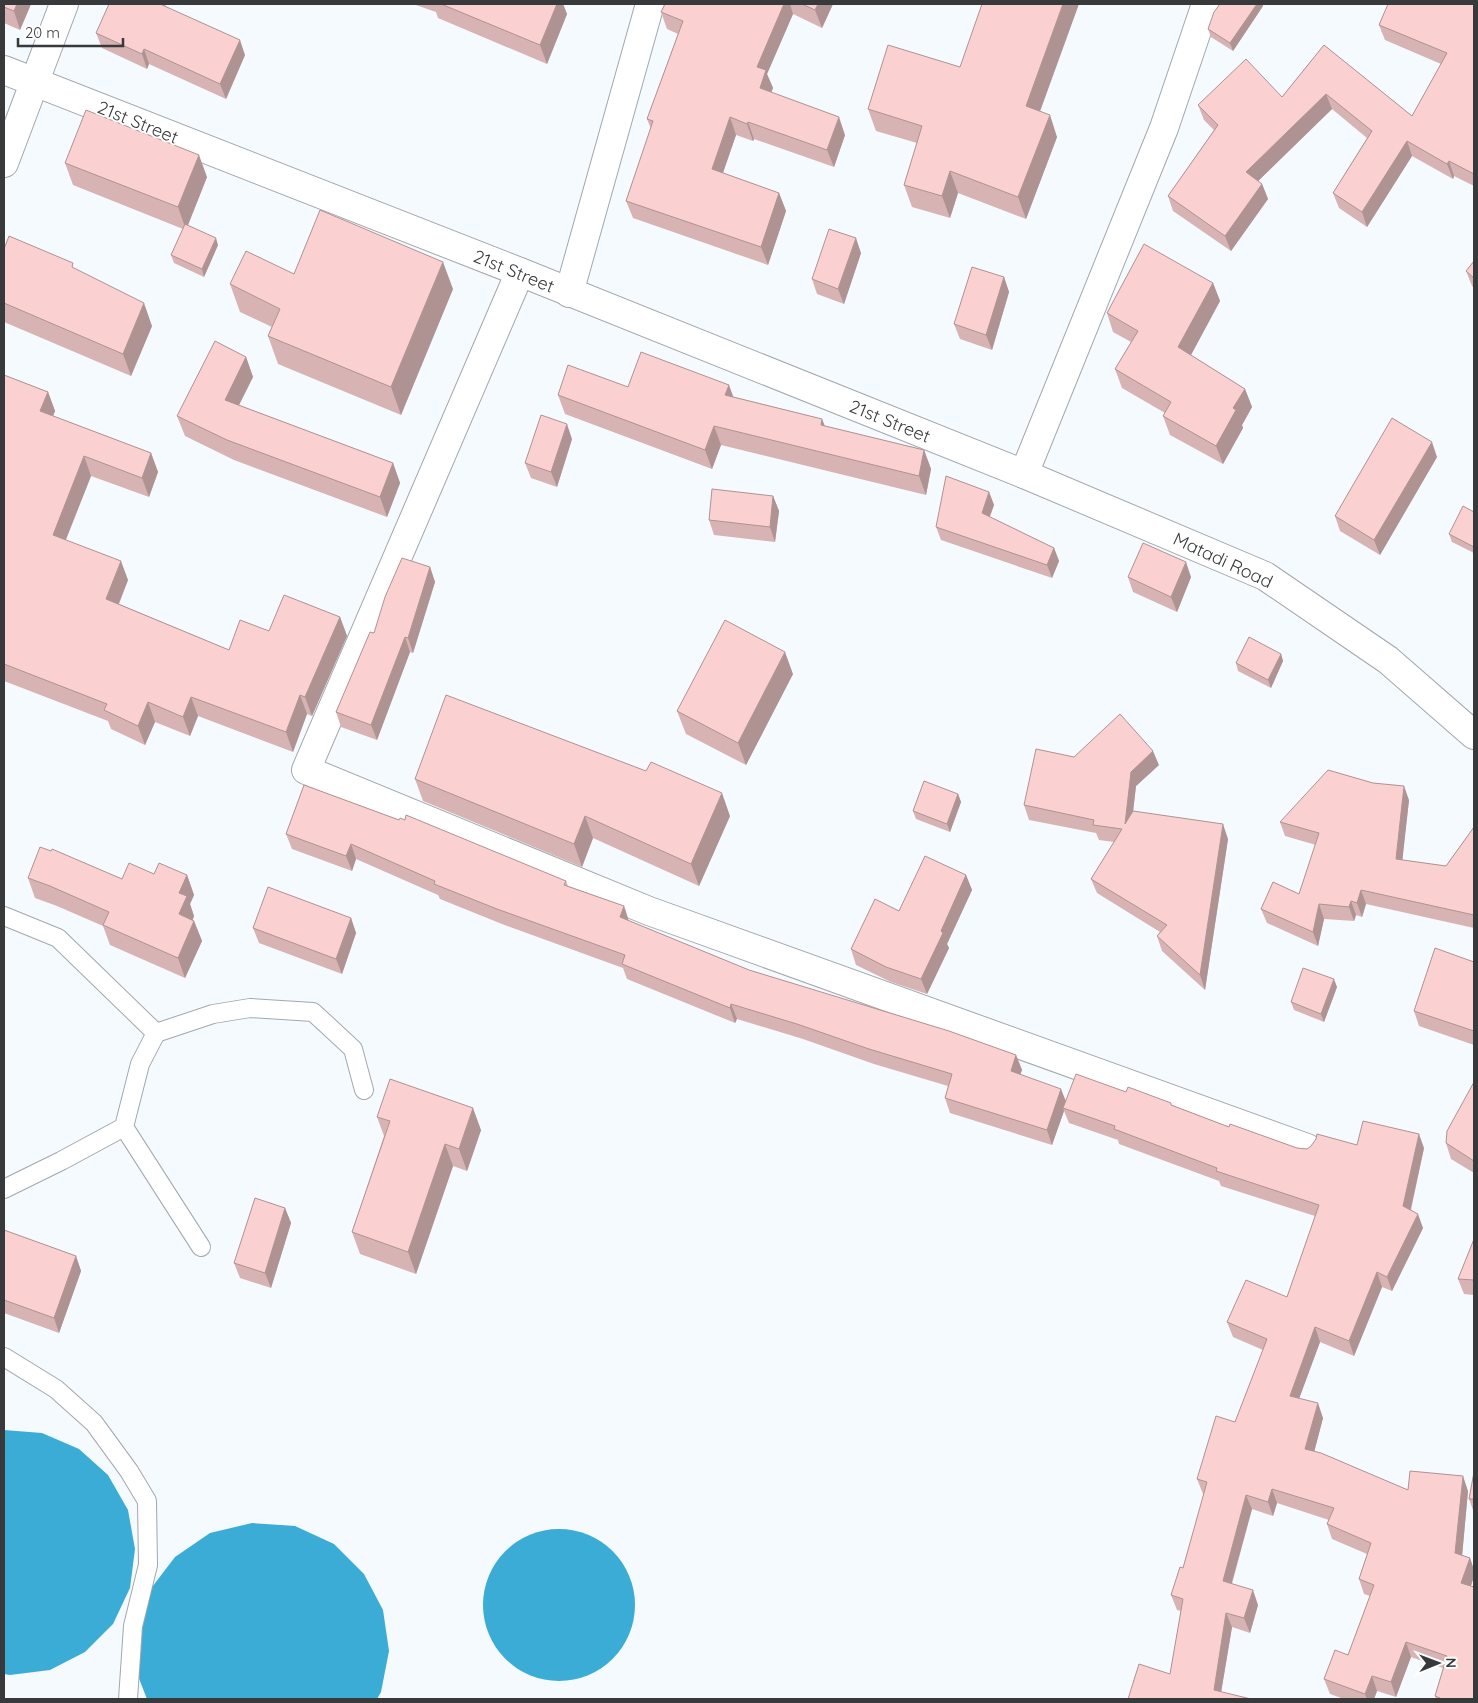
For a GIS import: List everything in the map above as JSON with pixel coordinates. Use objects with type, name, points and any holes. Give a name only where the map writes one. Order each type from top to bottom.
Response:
[{"type":"street","points":[[4,163],[64,4]]},
{"type":"street","points":[[568,293],[650,4]]},
{"type":"street","points":[[1024,474],[1164,128],[1206,4]]},
{"type":"street","name":"21st Street","points":[[4,70],[520,272],[568,293],[1024,474]]},
{"type":"street","points":[[520,272],[306,770],[649,911],[1307,1148]]},
{"type":"street","name":"Matadi Road","points":[[1024,474],[1265,576],[1388,660],[1474,735]]},
{"type":"lane","points":[[4,916],[58,938],[156,1034]]},
{"type":"lane","points":[[201,1247],[124,1127],[140,1064],[156,1034],[213,1014],[250,1008],[313,1012],[353,1048],[364,1090]]},
{"type":"lane","points":[[4,1189],[62,1161],[124,1127]]},
{"type":"lane","points":[[4,1357],[56,1389],[94,1423],[129,1471],[147,1501],[148,1565],[133,1626],[128,1699]]},
{"type":"water","points":[[4,1430],[42,1433],[79,1449],[108,1475],[128,1510],[135,1549],[130,1588],[113,1624],[85,1652],[50,1670],[10,1675],[4,1674]]},
{"type":"water","points":[[252,1523],[295,1526],[334,1544],[364,1574],[383,1610],[389,1651],[381,1692],[377,1699],[147,1699],[138,1676],[136,1633],[149,1591],[175,1557],[210,1533]]},
{"type":"water","points":[[559,1529],[588,1535],[613,1551],[629,1576],[635,1605],[629,1634],[613,1659],[588,1675],[559,1681],[530,1675],[505,1659],[489,1634],[483,1605],[489,1576],[505,1551],[530,1535]]},
{"type":"building","points":[[4,4],[17,4],[14,11],[4,7]]},
{"type":"building","points":[[109,4],[160,4],[240,40],[220,84],[144,49],[142,54],[96,33]]},
{"type":"building","points":[[441,4],[557,4],[540,45]]},
{"type":"building","points":[[665,4],[784,4],[757,67],[766,70],[760,88],[839,117],[827,150],[730,117],[712,169],[779,193],[761,247],[626,201],[653,121],[647,119],[683,21],[661,12]]},
{"type":"building","points":[[802,4],[818,4],[815,10]]},
{"type":"building","points":[[982,4],[1063,4],[1026,106],[1050,115],[1018,197],[950,171],[942,196],[904,185],[922,126],[868,109],[888,45],[960,67]]},
{"type":"building","points":[[1220,4],[1257,4],[1230,43],[1208,29],[1214,12]]},
{"type":"building","points":[[1388,4],[1474,5],[1474,174],[1449,161],[1447,164],[1407,141],[1362,212],[1333,193],[1372,131],[1326,94],[1246,172],[1262,184],[1225,236],[1168,196],[1218,125],[1198,105],[1246,59],[1282,97],[1324,45],[1412,116],[1447,53],[1379,25]]},
{"type":"building","points":[[86,110],[199,155],[178,207],[65,163]]},
{"type":"building","points":[[320,210],[443,262],[391,387],[268,336],[280,309],[230,284],[246,251],[294,274]]},
{"type":"building","points":[[185,224],[216,238],[202,269],[171,255]]},
{"type":"building","points":[[829,229],[856,238],[838,289],[812,279]]},
{"type":"building","points":[[9,236],[73,263],[72,267],[144,303],[123,354],[4,303],[4,249]]},
{"type":"building","points":[[1144,244],[1213,283],[1178,347],[1245,389],[1233,408],[1236,410],[1216,446],[1163,416],[1171,402],[1115,369],[1138,331],[1107,313]]},
{"type":"building","points":[[1474,261],[1474,278],[1466,271]]},
{"type":"building","points":[[972,267],[1004,277],[986,335],[954,324]]},
{"type":"building","points":[[215,341],[246,357],[225,400],[393,463],[380,497],[227,440],[177,416]]},
{"type":"building","points":[[641,352],[729,385],[725,395],[822,419],[821,425],[924,450],[919,476],[714,426],[705,450],[558,395],[568,365],[628,387]]},
{"type":"building","points":[[4,375],[48,392],[40,411],[151,453],[142,478],[84,456],[53,535],[121,561],[106,599],[229,650],[240,620],[269,631],[284,595],[340,617],[305,697],[300,695],[286,732],[191,697],[183,717],[148,702],[138,726],[104,710],[107,704],[4,664]]},
{"type":"building","points":[[541,415],[567,424],[551,472],[525,463]]},
{"type":"building","points":[[1392,418],[1432,442],[1374,540],[1335,516]]},
{"type":"building","points":[[946,476],[989,492],[982,513],[1054,548],[1047,565],[936,527]]},
{"type":"building","points":[[712,489],[773,496],[770,527],[709,520]]},
{"type":"building","points":[[1463,506],[1474,512],[1474,547],[1449,534]]},
{"type":"building","points":[[1143,543],[1186,562],[1171,597],[1128,577]]},
{"type":"building","points":[[402,558],[430,567],[408,638],[405,637],[371,725],[336,712],[370,632],[374,633],[385,597]]},
{"type":"building","points":[[725,620],[785,652],[738,743],[677,711]]},
{"type":"building","points":[[1249,637],[1281,654],[1268,680],[1236,663]]},
{"type":"building","points":[[446,695],[646,771],[651,762],[722,793],[691,864],[585,816],[574,844],[415,779]]},
{"type":"building","points":[[1120,714],[1153,751],[1131,772],[1125,824],[1133,811],[1223,824],[1200,975],[1157,936],[1167,925],[1091,879],[1122,829],[1093,825],[1094,820],[1024,805],[1036,749],[1074,757]]},
{"type":"building","points":[[1328,770],[1373,783],[1404,786],[1396,859],[1446,866],[1474,827],[1474,915],[1361,890],[1357,903],[1351,901],[1349,907],[1319,904],[1313,932],[1261,909],[1273,882],[1299,894],[1319,833],[1280,822]]},
{"type":"building","points":[[924,781],[958,794],[947,824],[913,811]]},
{"type":"building","points":[[304,785],[399,820],[400,818],[405,820],[406,815],[566,881],[564,885],[624,906],[620,917],[749,970],[949,1031],[1016,1055],[1011,1071],[1061,1089],[1047,1130],[945,1098],[952,1074],[731,1004],[730,1008],[622,964],[625,955],[434,884],[435,881],[351,844],[346,856],[286,834]]},
{"type":"building","points":[[40,847],[51,851],[52,849],[122,879],[129,863],[154,874],[159,863],[187,875],[179,893],[187,896],[179,914],[194,921],[178,958],[103,925],[109,912],[28,878]]},
{"type":"building","points":[[925,856],[966,875],[941,931],[943,933],[921,979],[886,967],[851,949],[875,899],[899,911]]},
{"type":"building","points":[[268,887],[351,918],[336,959],[253,928]]},
{"type":"building","points":[[1435,948],[1474,962],[1474,1031],[1414,1011]]},
{"type":"building","points":[[1303,968],[1334,979],[1321,1014],[1291,1002]]},
{"type":"building","points":[[1076,1074],[1126,1092],[1128,1087],[1229,1127],[1230,1124],[1297,1148],[1307,1149],[1316,1139],[1317,1134],[1357,1145],[1363,1121],[1419,1134],[1403,1206],[1418,1214],[1387,1277],[1377,1272],[1349,1341],[1315,1327],[1290,1396],[1318,1403],[1305,1449],[1321,1453],[1408,1490],[1410,1471],[1463,1476],[1455,1553],[1470,1558],[1461,1583],[1474,1587],[1474,1699],[1439,1699],[1435,1696],[1447,1656],[1406,1642],[1391,1682],[1372,1676],[1365,1694],[1324,1679],[1335,1650],[1348,1655],[1374,1585],[1359,1579],[1371,1543],[1327,1524],[1334,1508],[1272,1489],[1268,1502],[1246,1495],[1223,1581],[1253,1590],[1244,1618],[1226,1613],[1214,1690],[1251,1699],[1128,1699],[1139,1664],[1170,1674],[1183,1599],[1171,1595],[1180,1567],[1183,1568],[1207,1482],[1197,1479],[1216,1416],[1235,1422],[1267,1339],[1227,1322],[1246,1280],[1287,1297],[1319,1205],[1216,1171],[1217,1168],[1114,1129],[1115,1126],[1063,1108]]},
{"type":"building","points":[[390,1079],[473,1108],[459,1149],[445,1144],[408,1252],[352,1232],[390,1121],[377,1117]]},
{"type":"building","points":[[1474,1082],[1474,1161],[1446,1143],[1447,1131]]},
{"type":"building","points":[[255,1198],[285,1208],[265,1273],[234,1263]]},
{"type":"building","points":[[4,1230],[76,1256],[54,1318],[4,1300]]},
{"type":"building","points":[[1474,1239],[1474,1280],[1458,1279]]},
{"type":"building","points":[[1474,1472],[1474,1499],[1469,1499]]}]
